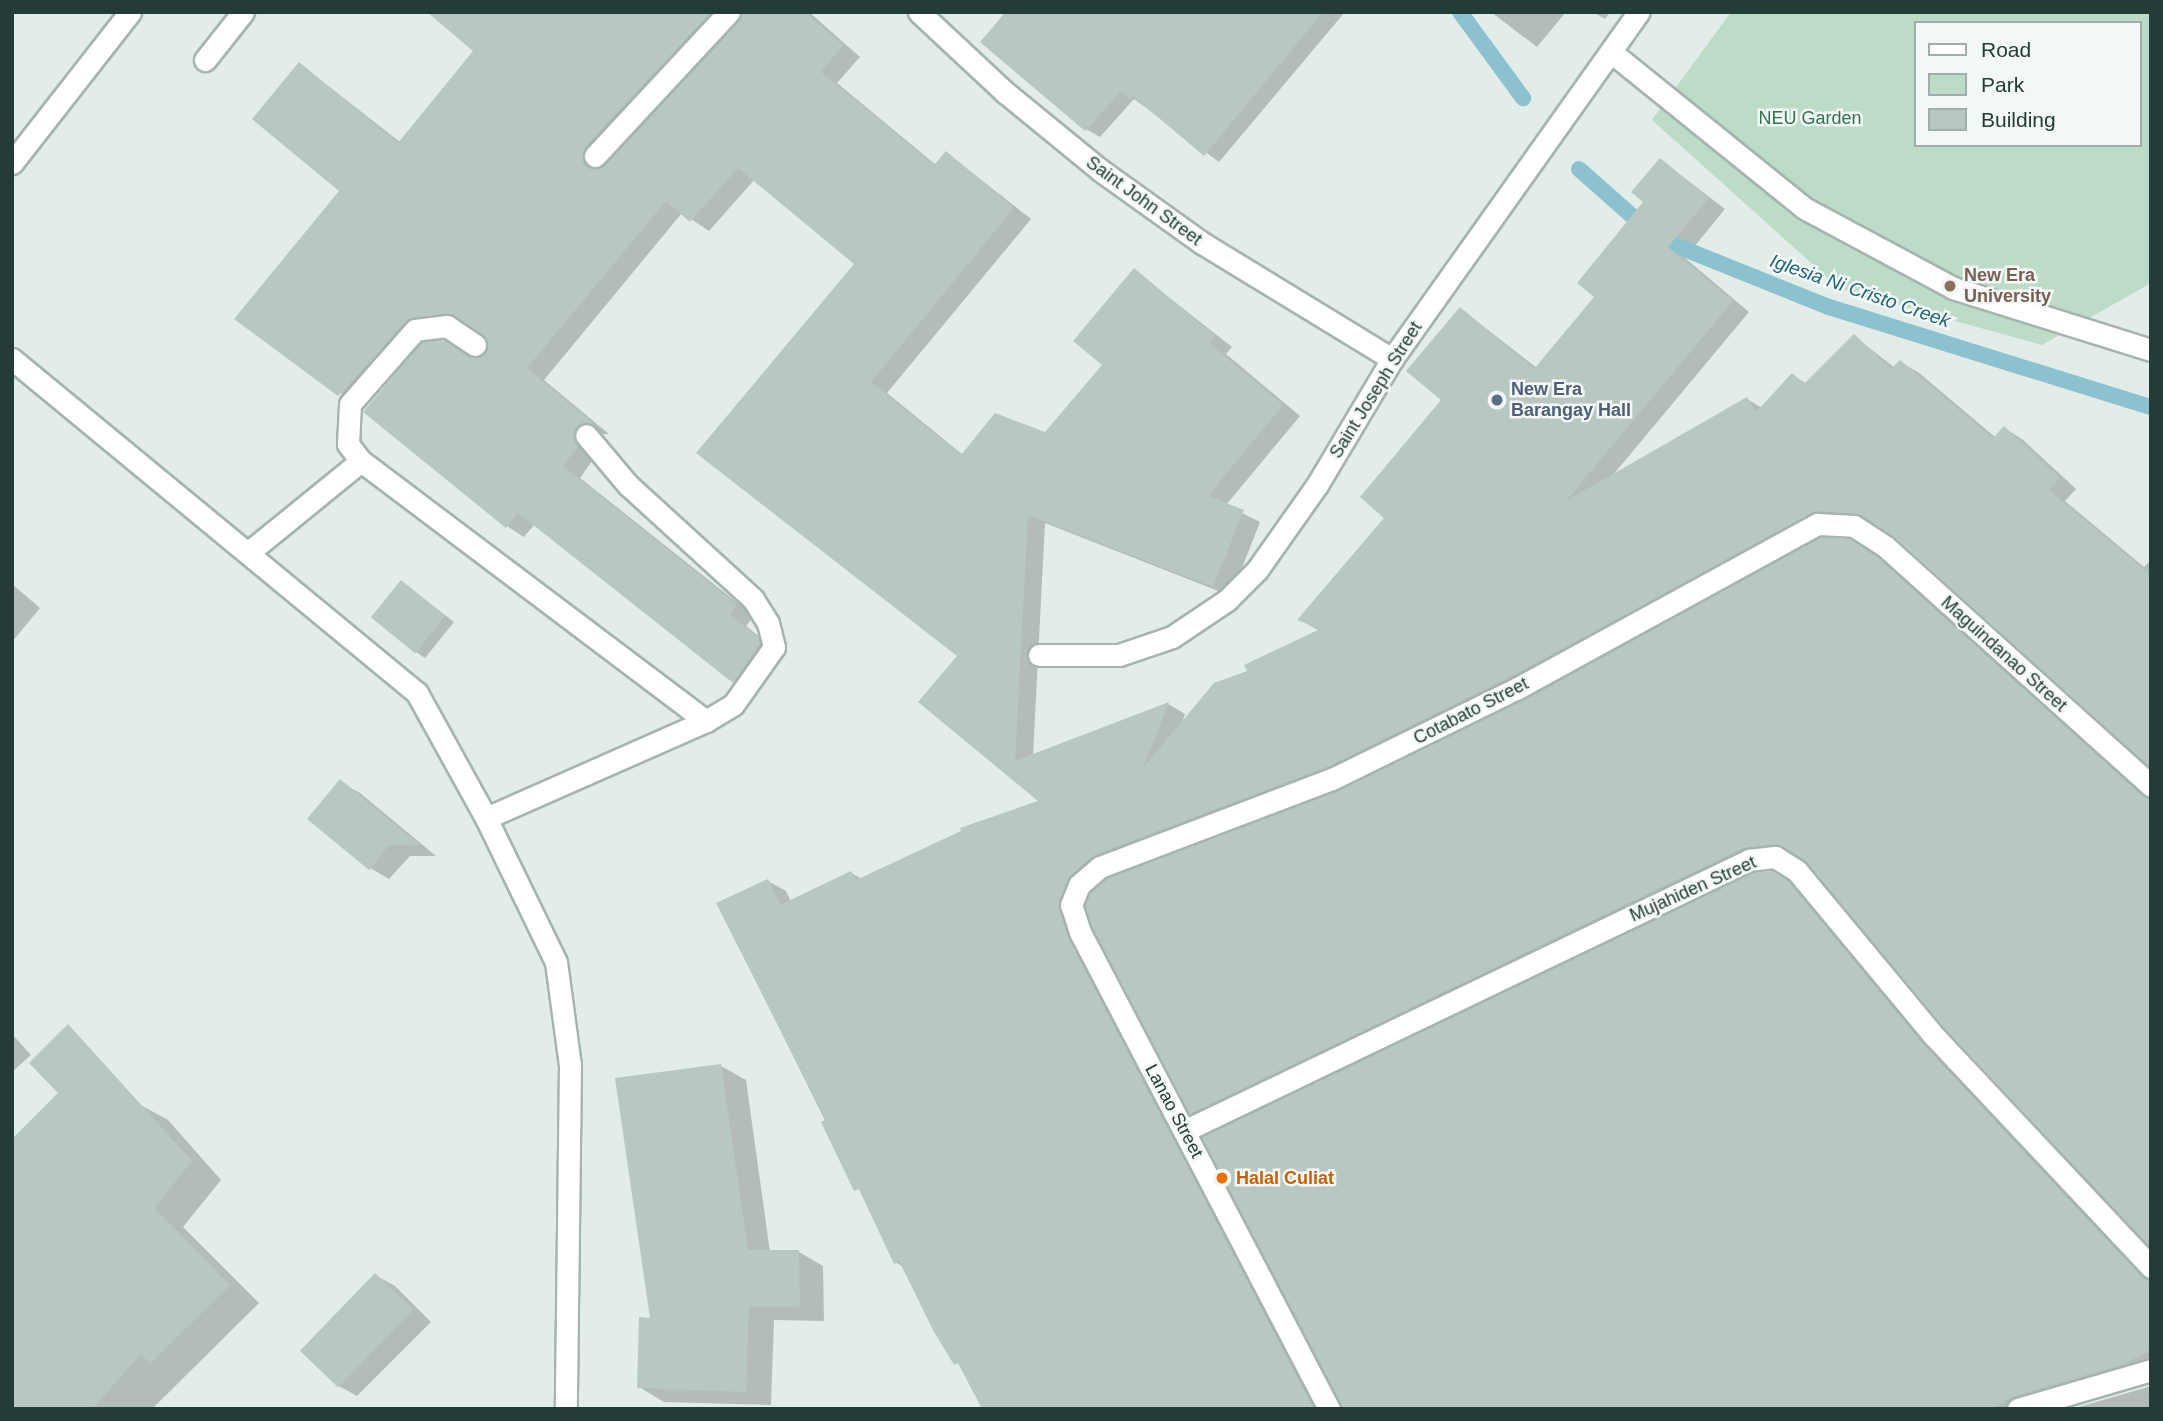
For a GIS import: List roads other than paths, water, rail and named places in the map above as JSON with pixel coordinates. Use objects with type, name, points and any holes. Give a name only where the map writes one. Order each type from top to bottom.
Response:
[{"type":"street","points":[[12,163],[130,12]]},
{"type":"street","points":[[205,60],[243,12]]},
{"type":"street","points":[[595,156],[730,12]]},
{"type":"street","name":"Saint John Street","points":[[919,12],[1006,93],[1100,170],[1202,243],[1392,359]]},
{"type":"street","name":"Saint Joseph Street","points":[[1039,655],[1119,655],[1172,638],[1227,600],[1281,540],[1392,359],[1639,12]]},
{"type":"street","points":[[1611,52],[1804,208],[1953,288],[2151,350]]},
{"type":"street","points":[[475,345],[447,326],[415,330],[350,404],[348,444],[362,461],[706,721]]},
{"type":"street","points":[[12,359],[417,693],[486,818],[556,962],[570,1065],[566,1409]]},
{"type":"street","points":[[486,818],[706,721],[733,705],[774,647],[768,623],[753,598],[628,485],[586,435]]},
{"type":"street","points":[[249,552],[362,461]]},
{"type":"street","name":"Cotabato Street","points":[[1079,885],[1100,867],[1332,779],[1424,735],[1818,524],[1854,526]]},
{"type":"street","name":"Maguindanao Street","points":[[1854,526],[1886,547],[2151,786]]},
{"type":"street","name":"Mujahiden Street","points":[[1184,1131],[1749,860],[1775,857],[1797,871],[1935,1037],[2151,1267]]},
{"type":"street","name":"Lanao Street","points":[[1079,885],[1072,905],[1080,932],[1329,1409]]},
{"type":"street","points":[[2018,1409],[2151,1370]]},
{"type":"waterway","name":"Iglesia Ni Cristo Creek","points":[[1460,12],[1523,98]]},
{"type":"waterway","name":"Iglesia Ni Cristo Creek","points":[[1579,169],[1657,238],[1829,307],[2151,407]]},
{"type":"place","name":"New Era University","points":[[1950,286]]},
{"type":"place","name":"New Era Barangay Hall","points":[[1497,400]]},
{"type":"place","name":"Halal Culiat","points":[[1222,1178]]},
{"type":"park label","name":"NEU Garden","points":[[1810,118]]}]
